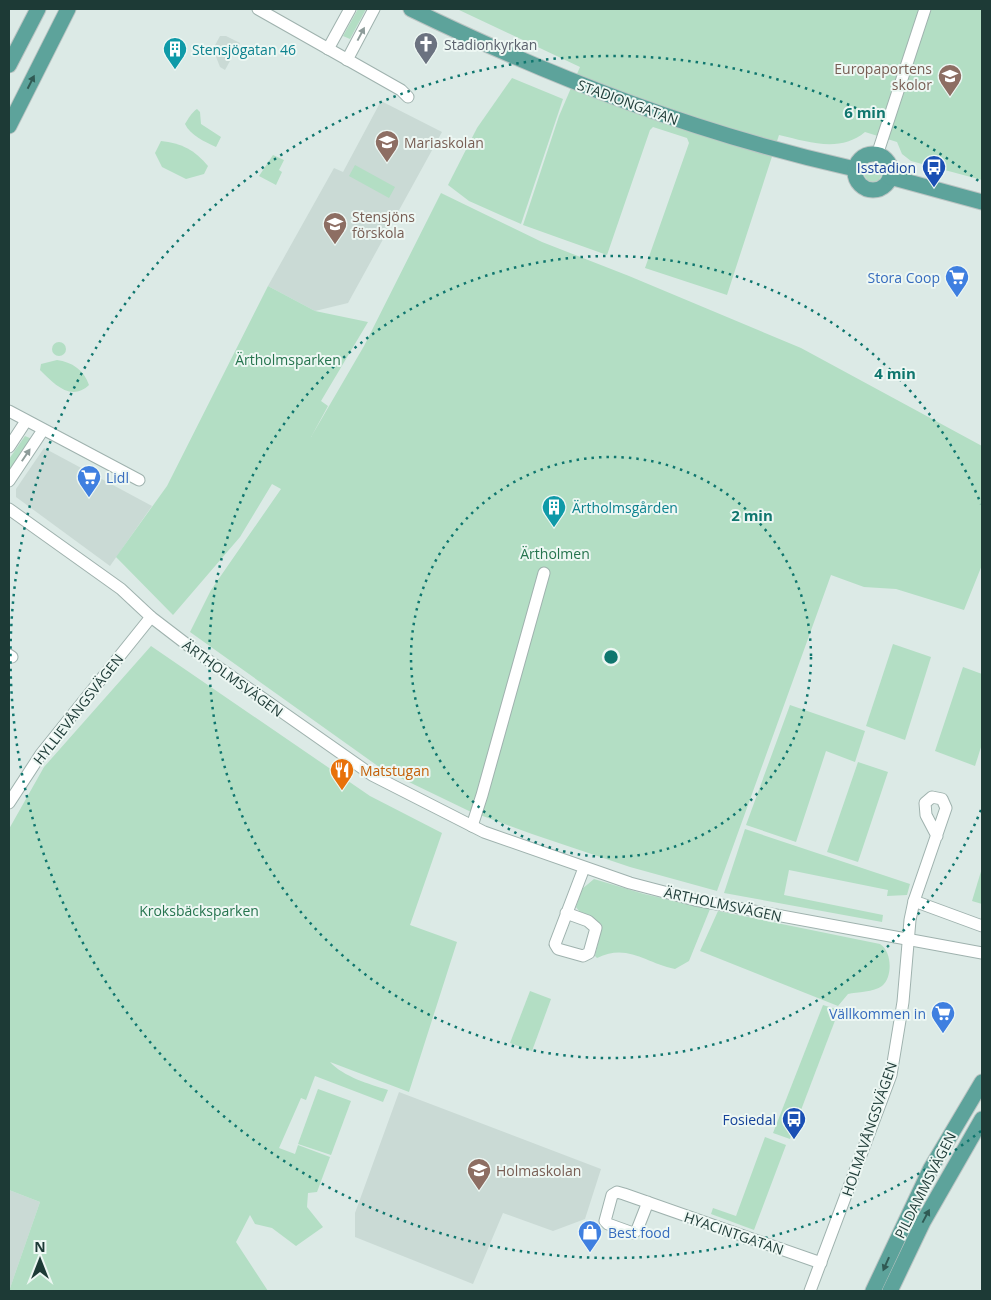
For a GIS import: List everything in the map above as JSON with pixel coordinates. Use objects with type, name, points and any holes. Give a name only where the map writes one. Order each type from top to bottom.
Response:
[{"type":"main road","points":[[9,65],[38,9]]},
{"type":"main road","points":[[9,126],[68,9]]},
{"type":"main road","name":"STADIONGATAN","points":[[411,9],[528,64],[660,115],[774,150],[855,169]]},
{"type":"main road","points":[[879,148],[889,165],[890,177],[883,187],[868,190],[859,183],[855,169],[865,156],[879,148]]},
{"type":"main road","points":[[890,177],[982,202]]},
{"type":"main road","name":"PILDAMMSVÄGEN","points":[[873,1291],[931,1168],[982,1082]]},
{"type":"main road","name":"PILDAMMSVÄGEN","points":[[890,1291],[927,1214],[982,1118]]},
{"type":"street","points":[[258,9],[401,90],[408,97]]},
{"type":"street","points":[[328,49],[350,9]]},
{"type":"street","points":[[347,60],[374,9]]},
{"type":"street","points":[[879,148],[925,9]]},
{"type":"street","points":[[9,411],[139,480]]},
{"type":"street","points":[[9,447],[26,421]]},
{"type":"street","points":[[9,481],[43,430]]},
{"type":"street","name":"ÄRTHOLMSVÄGEN","points":[[9,509],[121,589],[151,617],[274,707],[372,775],[472,826],[584,868],[630,883],[695,900],[982,953]]},
{"type":"street","points":[[472,826],[544,573]]},
{"type":"street","name":"HYLLIEVÅNGSVÄGEN","points":[[9,803],[41,754],[151,617]]},
{"type":"street","name":"HOLMAVÅNGSVÄGEN","points":[[810,1291],[891,1075],[903,1002],[914,901],[937,836]]},
{"type":"street","points":[[566,914],[584,868]]},
{"type":"street","points":[[914,901],[982,926]]},
{"type":"street","name":"HYACINTGATAN","points":[[648,1202],[820,1263]]},
{"type":"shaded area","points":[[220,36],[226,36],[240,43],[225,70],[220,67],[213,49]]},
{"type":"shaded area","name":"Stensjöns förskola","points":[[381,101],[442,132],[348,303],[315,311],[268,286],[334,168],[343,172]]},
{"type":"shaded area","points":[[44,448],[152,506],[110,566],[16,497],[16,489]]},
{"type":"shaded area","name":"Holmaskolan","points":[[399,1092],[601,1169],[585,1219],[553,1231],[503,1213],[473,1284],[355,1237],[355,1213]]},
{"type":"shaded area","points":[[9,1190],[40,1202],[9,1291]]},
{"type":"green space","points":[[358,9],[366,9],[350,39],[343,36]]},
{"type":"green space","points":[[457,9],[982,9],[982,180],[911,161],[902,154],[897,142],[865,132],[845,142],[835,144],[813,143],[779,135],[727,295],[645,268],[689,143],[687,138],[653,127],[650,130],[607,255],[523,225],[559,116],[580,67]]},
{"type":"green space","points":[[512,78],[563,99],[521,224],[469,201],[448,185],[477,128]]},
{"type":"green space","points":[[197,109],[200,112],[201,124],[221,137],[216,147],[194,135],[185,124]]},
{"type":"green space","points":[[161,141],[181,146],[193,152],[208,166],[204,174],[186,179],[162,167],[155,153]]},
{"type":"green space","points":[[273,155],[284,160],[279,170],[282,172],[276,185],[259,176]]},
{"type":"green space","points":[[873,164],[879,167],[882,173],[879,179],[873,182],[867,179],[864,173],[867,167]]},
{"type":"green space","points":[[355,165],[395,187],[389,198],[349,176]]},
{"type":"green space","name":"Ärtholmen","points":[[441,193],[542,242],[801,348],[982,446],[982,565],[964,610],[896,589],[864,587],[831,575],[717,891],[630,867],[532,834],[469,811],[382,769],[190,632],[211,590],[281,489],[272,484],[240,537],[173,615],[116,557],[167,486],[268,286],[315,311],[368,322],[321,401],[328,406],[311,437],[364,346]]},
{"type":"green space","points":[[56,342],[62,342],[66,349],[62,356],[56,356],[52,352],[52,346]]},
{"type":"green space","points":[[57,360],[68,363],[81,371],[89,385],[76,392],[63,389],[51,381],[40,370],[41,364]]},
{"type":"green space","points":[[25,436],[32,439],[9,472],[9,459]]},
{"type":"green space","points":[[893,644],[931,657],[905,740],[866,726]]},
{"type":"green space","name":"Kroksbäcksparken","points":[[151,646],[370,796],[442,833],[410,925],[457,942],[409,1092],[330,1062],[349,1076],[388,1090],[383,1102],[315,1076],[306,1100],[301,1098],[279,1148],[295,1154],[298,1145],[330,1157],[317,1192],[308,1193],[307,1207],[323,1227],[296,1246],[272,1228],[255,1224],[250,1215],[236,1242],[268,1291],[9,1291],[40,1202],[9,1190],[9,829],[44,767]]},
{"type":"green space","points":[[963,667],[982,674],[982,744],[975,766],[935,751]]},
{"type":"green space","points":[[790,705],[865,731],[855,762],[826,751],[796,842],[746,825]]},
{"type":"green space","points":[[858,762],[888,772],[858,862],[827,852]]},
{"type":"green space","points":[[745,829],[910,884],[907,895],[887,896],[888,890],[789,870],[784,895],[883,915],[882,922],[724,893]]},
{"type":"green space","points":[[982,868],[982,904],[972,901]]},
{"type":"green space","points":[[594,879],[644,894],[710,909],[689,961],[675,969],[627,953],[608,954],[597,958],[595,956],[602,927],[601,924],[583,916],[576,907],[582,889]]},
{"type":"green space","points":[[718,911],[880,944],[887,952],[890,964],[886,982],[879,988],[870,991],[848,994],[838,1006],[700,951]]},
{"type":"green space","points":[[530,991],[551,999],[532,1051],[510,1043]]},
{"type":"green space","points":[[823,1005],[839,1010],[790,1139],[773,1133]]},
{"type":"green space","points":[[318,1089],[351,1101],[331,1155],[298,1144]]},
{"type":"green space","points":[[765,1137],[786,1145],[754,1230],[711,1214],[713,1208],[736,1216]]},
{"type":"place","name":"Stadionkyrkan","points":[[426,65]]},
{"type":"place","name":"Stensjögatan 46","points":[[175,70]]},
{"type":"place","name":"Europaportens skolor","points":[[950,97]]},
{"type":"place","name":"Mariaskolan","points":[[387,163]]},
{"type":"place","name":"Isstadion","points":[[934,188]]},
{"type":"place","name":"Stensjöns förskola","points":[[335,245]]},
{"type":"place","name":"Stora Coop","points":[[957,298]]},
{"type":"place","name":"Lidl","points":[[89,498]]},
{"type":"place","name":"Ärtholmsgården","points":[[554,528]]},
{"type":"place","name":"Matstugan","points":[[342,791]]},
{"type":"place","name":"Vällkommen in","points":[[943,1034]]},
{"type":"place","name":"Fosiedal","points":[[794,1140]]},
{"type":"place","name":"Holmaskolan","points":[[479,1191]]},
{"type":"place","name":"Best food","points":[[590,1253]]},
{"type":"park label","name":"Ärtholmsparken","points":[[288,359]]}]
